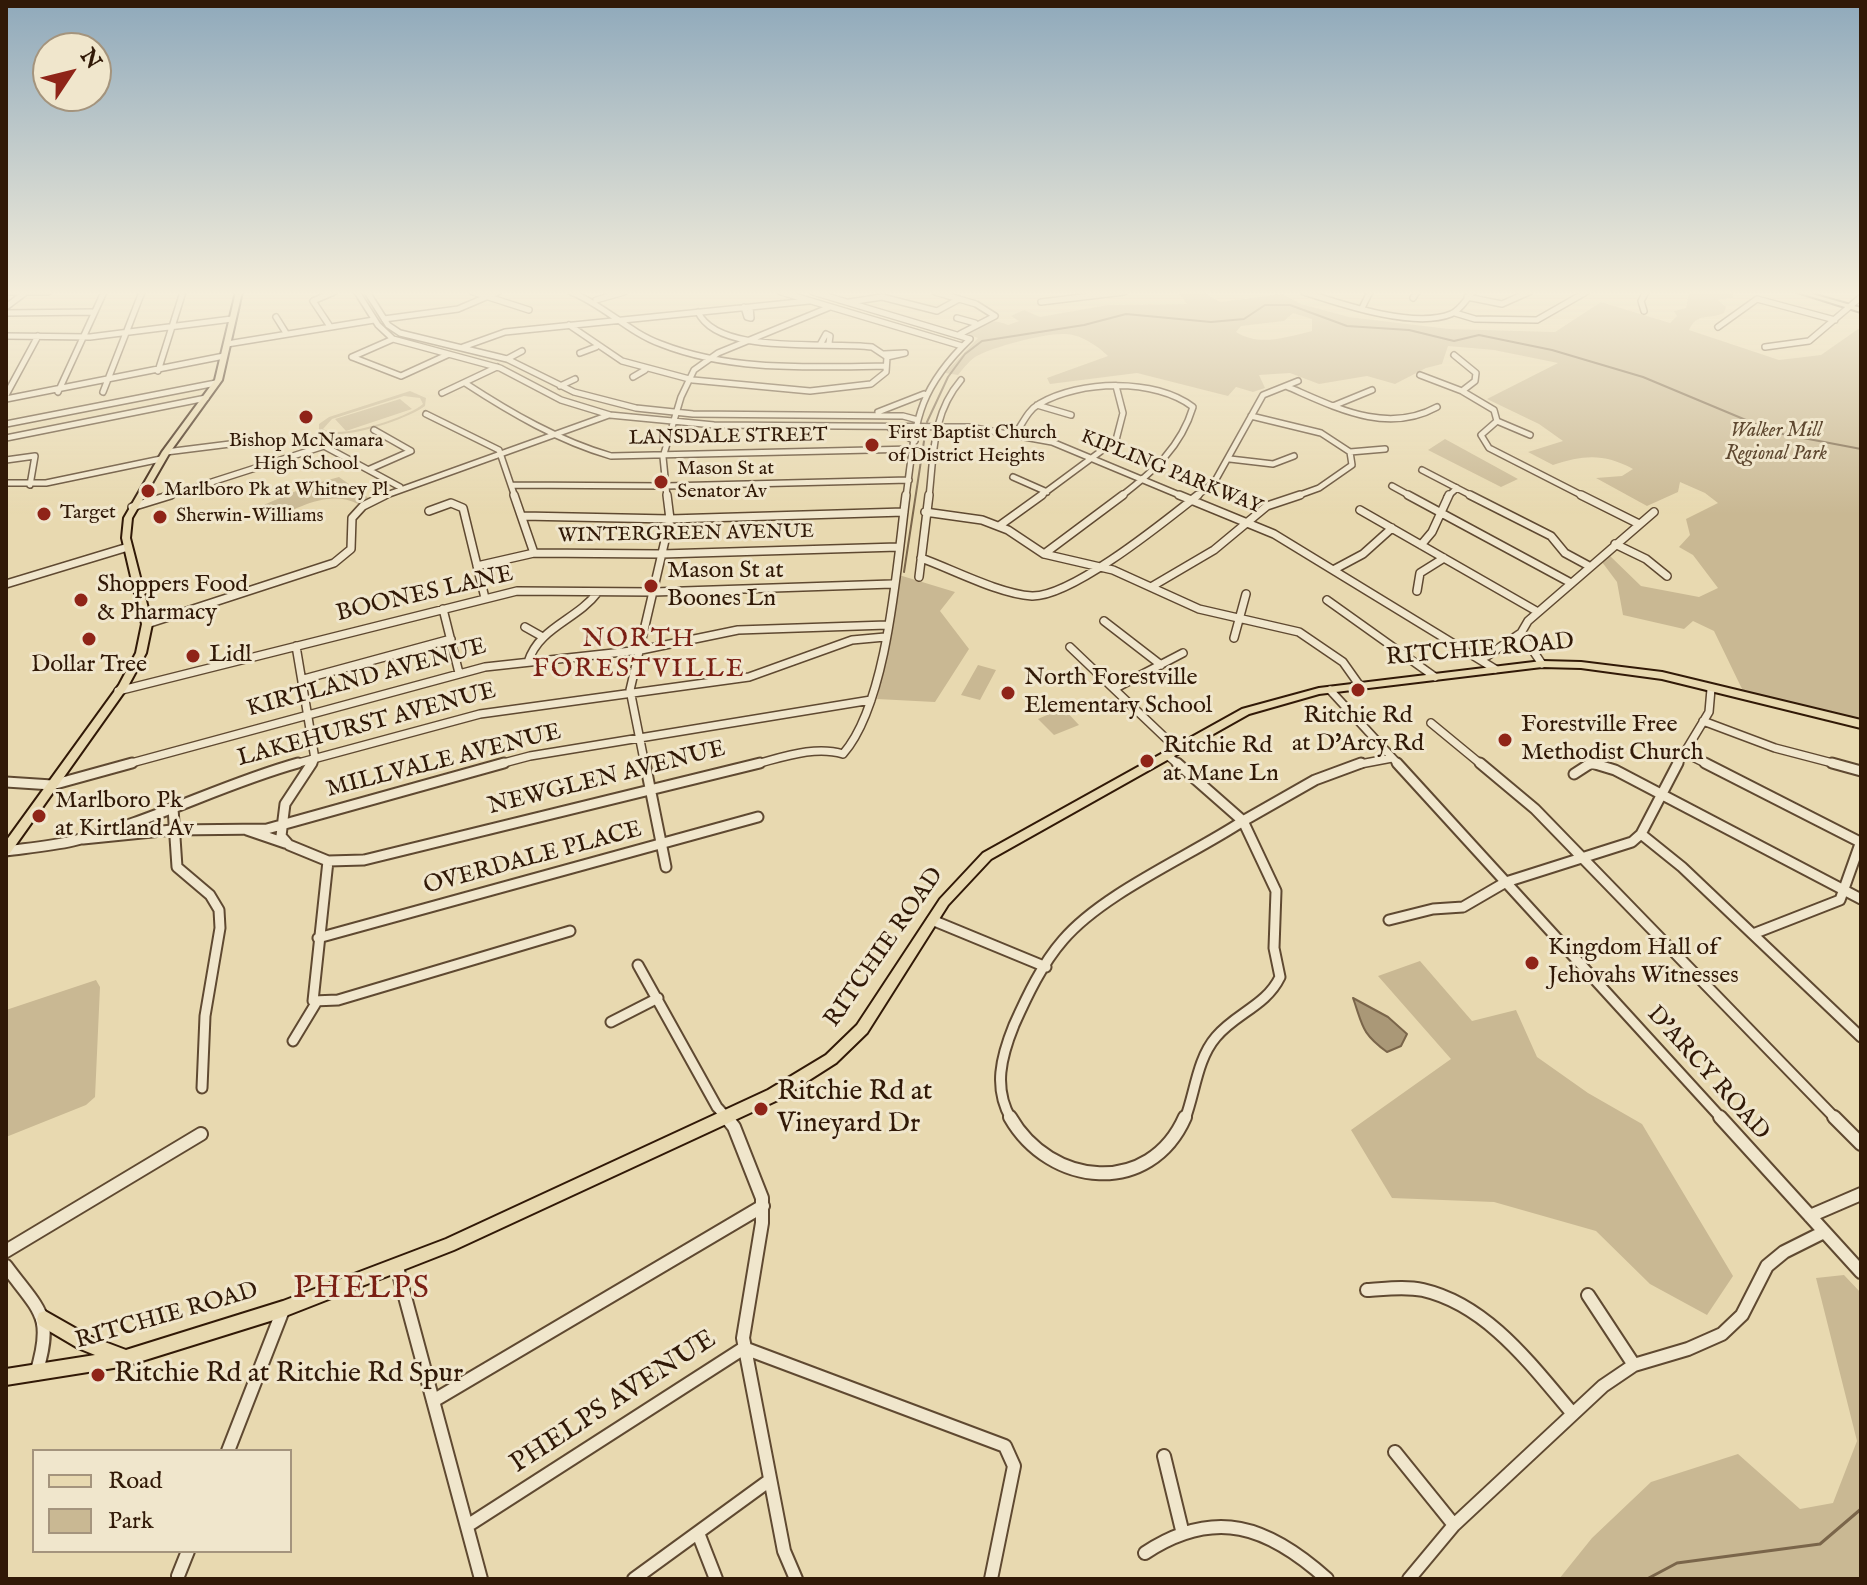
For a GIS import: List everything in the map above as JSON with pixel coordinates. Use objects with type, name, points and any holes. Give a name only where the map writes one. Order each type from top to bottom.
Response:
[{"type":"main road","points":[[6,850],[118,691],[141,653],[147,624],[128,547],[126,525],[132,507],[164,455],[216,383],[221,366]]},
{"type":"main road","name":"RITCHIE ROAD","points":[[36,1374],[126,1358],[283,1309],[397,1267],[727,1119],[788,1088],[842,1049],[876,1010],[957,885],[987,856],[1255,707],[1330,690],[1542,664],[1598,666],[1861,724]]},
{"type":"main road","points":[[45,1319],[84,1342],[126,1358]]},
{"type":"main road","points":[[6,1377],[36,1374]]},
{"type":"street","points":[[6,399],[23,366]]},
{"type":"street","points":[[58,391],[69,366]]},
{"type":"street","points":[[103,392],[114,366]]},
{"type":"street","points":[[158,370],[159,366]]},
{"type":"street","points":[[6,399],[180,366]]},
{"type":"street","points":[[375,366],[401,376],[422,366]]},
{"type":"street","name":"KIPLING PARKWAY","points":[[493,366],[561,400],[610,415],[674,423],[917,423],[1016,433],[1093,458],[1248,522],[1335,569],[1495,669]]},
{"type":"street","name":"KIPLING PARKWAY","points":[[521,366],[560,386],[614,404],[678,413],[907,416],[917,423]]},
{"type":"street","points":[[636,366],[689,381],[762,389],[855,389],[881,379],[886,366],[882,366]]},
{"type":"street","points":[[666,867],[637,738],[630,692],[670,519],[663,457],[689,381],[699,366]]},
{"type":"street","points":[[871,700],[887,625],[917,423],[925,393],[947,366]]},
{"type":"street","points":[[1462,391],[1477,376],[1471,366]]},
{"type":"street","points":[[442,393],[497,367]]},
{"type":"street","points":[[633,377],[645,370]]},
{"type":"street","points":[[1420,375],[1462,391],[1491,407],[1497,421],[1530,435]]},
{"type":"street","points":[[560,386],[575,379]]},
{"type":"street","points":[[919,577],[937,426],[945,399],[961,380]]},
{"type":"street","points":[[921,558],[1030,600],[1049,595],[1102,566],[1215,481],[1263,395],[1298,381]]},
{"type":"street","points":[[6,424],[216,383]]},
{"type":"street","name":"LANSDALE STREET","points":[[465,383],[514,415],[559,435],[575,446],[603,454],[663,457],[914,449]]},
{"type":"street","points":[[999,526],[1120,435],[1123,413],[1116,386]]},
{"type":"street","points":[[1016,433],[1037,405],[1066,393],[1116,386],[1166,395],[1193,407],[1172,451],[1044,554]]},
{"type":"street","points":[[1286,386],[1363,416],[1396,419],[1420,416],[1437,407]]},
{"type":"street","points":[[1333,406],[1372,390]]},
{"type":"street","points":[[858,415],[893,408],[925,393]]},
{"type":"street","points":[[6,438],[206,398]]},
{"type":"street","points":[[1037,405],[1071,415]]},
{"type":"street","points":[[426,414],[497,448],[534,553]]},
{"type":"street","points":[[147,624],[338,561],[352,546],[350,526],[355,514],[400,487],[610,415]]},
{"type":"street","points":[[1251,416],[1321,433],[1350,452],[1385,449]]},
{"type":"street","points":[[1497,421],[1481,435],[1489,448],[1639,524]]},
{"type":"street","points":[[873,425],[897,430],[915,441]]},
{"type":"street","points":[[370,469],[411,451],[374,430]]},
{"type":"street","points":[[6,483],[30,485],[67,481],[164,455],[254,441]]},
{"type":"street","points":[[132,507],[324,446],[400,487]]},
{"type":"street","points":[[1151,587],[1208,555],[1270,504],[1319,488],[1343,474],[1352,465],[1350,452]]},
{"type":"street","points":[[6,460],[35,456],[30,485]]},
{"type":"street","points":[[1230,459],[1273,464],[1294,456]]},
{"type":"street","points":[[1422,470],[1551,536],[1565,553],[1589,566]]},
{"type":"street","points":[[1013,477],[1047,492]]},
{"type":"street","points":[[512,485],[666,486],[909,480]]},
{"type":"street","points":[[1392,486],[1571,583]]},
{"type":"street","points":[[1421,545],[1431,536],[1445,496],[1457,488]]},
{"type":"street","points":[[429,511],[448,503],[461,506],[485,598]]},
{"type":"street","points":[[1360,510],[1538,612]]},
{"type":"street","points":[[523,516],[670,519],[904,512]]},
{"type":"street","points":[[925,512],[965,515],[999,526],[1044,554],[1102,566],[1207,611],[1303,634],[1343,662],[1360,686]]},
{"type":"street","points":[[1487,656],[1521,633],[1538,612],[1654,512]]},
{"type":"street","points":[[1335,569],[1363,554],[1377,538],[1392,528]]},
{"type":"street","points":[[1615,544],[1646,559],[1667,576]]},
{"type":"street","points":[[6,582],[128,547]]},
{"type":"street","name":"WINTERGREEN AVENUE","points":[[477,566],[534,553],[662,554],[898,547]]},
{"type":"street","points":[[1417,591],[1420,573],[1444,558]]},
{"type":"street","name":"BOONES LANE","points":[[118,691],[517,591],[654,592],[892,584]]},
{"type":"street","points":[[528,662],[533,646],[541,636],[583,612],[598,592]]},
{"type":"street","points":[[1234,638],[1246,594]]},
{"type":"street","points":[[1327,600],[1435,677]]},
{"type":"street","points":[[443,609],[459,673]]},
{"type":"street","points":[[1104,621],[1161,665]]},
{"type":"street","name":"KIRTLAND AVENUE","points":[[6,782],[52,785],[459,673],[641,650],[738,630],[887,625]]},
{"type":"street","points":[[525,627],[541,636]]},
{"type":"street","points":[[1521,633],[1526,645],[1542,664]]},
{"type":"street","name":"LAKEHURST AVENUE","points":[[6,850],[73,841],[173,808],[248,777],[495,710],[758,675],[863,637],[885,637]]},
{"type":"street","points":[[304,679],[451,639]]},
{"type":"street","points":[[285,843],[281,826],[287,799],[315,759],[310,714],[296,646]]},
{"type":"street","points":[[1070,647],[1244,822],[1276,891],[1274,948],[1280,977],[1271,993],[1232,1021],[1209,1046],[1181,1128],[1169,1147],[1148,1163],[1109,1174],[1062,1166],[1031,1146],[1006,1112],[999,1086],[1000,1064],[1046,967],[1062,941],[1090,915],[1244,822],[1337,768],[1392,758]]},
{"type":"street","points":[[1114,689],[1183,653]]},
{"type":"street","points":[[1389,920],[1433,909],[1463,907],[1506,882],[1624,846],[1641,834],[1683,752],[1712,704],[1711,689]]},
{"type":"street","name":"D'ARCY ROAD","points":[[1330,690],[1861,1272]]},
{"type":"street","name":"NEWGLEN AVENUE","points":[[328,861],[364,860],[802,753],[825,750],[846,754],[860,736],[871,700]]},
{"type":"street","name":"MILLVALE AVENUE","points":[[73,841],[172,830],[247,830],[281,826],[502,763],[871,700]]},
{"type":"street","points":[[1703,721],[1775,748],[1861,771]]},
{"type":"street","points":[[1431,723],[1527,802],[1861,1144]]},
{"type":"street","points":[[1683,752],[1861,842],[1840,900],[1830,907],[1753,934]]},
{"type":"street","points":[[1574,774],[1587,763],[1600,764],[1861,899]]},
{"type":"street","points":[[173,808],[172,830],[177,867],[210,895],[219,910],[220,928],[205,1016],[202,1088]]},
{"type":"street","name":"OVERDALE PLACE","points":[[318,938],[758,817]]},
{"type":"street","points":[[247,830],[328,861],[312,998],[316,1003]]},
{"type":"street","points":[[1641,834],[1753,934],[1861,1037]]},
{"type":"street","points":[[932,920],[1046,967]]},
{"type":"street","points":[[316,1003],[350,997],[570,931]]},
{"type":"street","points":[[638,965],[751,1163],[763,1206],[744,1315],[744,1348],[770,1480],[793,1574]]},
{"type":"street","points":[[611,1022],[658,998]]},
{"type":"street","points":[[293,1041],[304,1028],[316,1003]]},
{"type":"street","points":[[6,1251],[201,1134]]},
{"type":"street","points":[[1810,1216],[1861,1194]]},
{"type":"street","points":[[433,1401],[763,1206]]},
{"type":"street","points":[[1409,1579],[1454,1525],[1610,1380],[1634,1365],[1688,1349],[1722,1334],[1742,1315],[1767,1266],[1784,1252],[1824,1232]]},
{"type":"street","name":"RITCHIE ROAD","points":[[6,1266],[45,1319],[46,1341],[36,1374]]},
{"type":"street","points":[[397,1267],[481,1579]]},
{"type":"street","points":[[1367,1290],[1421,1290],[1464,1308],[1510,1345],[1573,1414]]},
{"type":"street","points":[[1588,1295],[1634,1365]]},
{"type":"street","points":[[229,1449],[283,1309]]},
{"type":"street","name":"PHELPS AVENUE","points":[[467,1526],[744,1348],[995,1440],[1012,1456],[1014,1466],[991,1579]]},
{"type":"street","points":[[1395,1452],[1454,1525]]},
{"type":"street","points":[[1164,1456],[1182,1530]]},
{"type":"street","points":[[634,1579],[770,1480]]},
{"type":"street","points":[[1145,1553],[1182,1530],[1208,1526],[1249,1530],[1287,1546],[1327,1579]]},
{"type":"street","points":[[698,1533],[716,1579]]},
{"type":"street","points":[[178,1576],[187,1553]]},
{"type":"green space","name":"Walker Mill Regional Park","points":[[952,366],[966,366],[958,375],[945,373]]},
{"type":"green space","name":"Walker Mill Regional Park","points":[[1080,366],[1434,366],[1395,384],[1367,376],[1319,384],[1290,373],[1259,375],[1265,388],[1253,392],[1236,387],[1228,396],[1137,373],[1050,384],[1047,378]]},
{"type":"green space","name":"Walker Mill Regional Park","points":[[1552,366],[1861,366],[1861,719],[1743,691],[1714,631],[1693,621],[1684,629],[1623,615],[1617,582],[1602,562],[1609,555],[1641,586],[1699,597],[1718,588],[1693,555],[1679,547],[1690,535],[1686,519],[1718,503],[1705,493],[1680,482],[1678,492],[1647,506],[1596,478],[1622,476],[1633,469],[1622,464],[1593,457],[1553,465],[1528,452],[1563,441],[1539,424],[1487,399]]},
{"type":"green space","points":[[410,391],[426,398],[425,406],[416,411],[388,423],[356,432],[328,434],[319,430],[319,424],[329,417]],"holes":[[[404,396],[420,398],[423,404],[389,421],[343,432],[323,429],[332,419]]]},
{"type":"green space","points":[[400,399],[412,409],[346,431],[335,419]]},
{"type":"green space","points":[[1445,439],[1518,479],[1501,487],[1428,450]]},
{"type":"green space","points":[[339,477],[370,499],[358,504],[336,498],[325,499],[270,521],[252,510],[310,485]]},
{"type":"green space","points":[[899,575],[955,592],[940,611],[969,649],[935,702],[877,699],[892,633]]},
{"type":"green space","points":[[978,665],[996,670],[980,700],[961,695]]},
{"type":"green space","points":[[1063,708],[1079,725],[1054,735],[1038,719]]},
{"type":"green space","points":[[1420,961],[1472,1021],[1516,1010],[1537,1057],[1588,1093],[1642,1124],[1733,1276],[1707,1315],[1650,1284],[1596,1231],[1494,1202],[1392,1198],[1351,1130],[1451,1059],[1378,976]]},
{"type":"green space","points":[[96,980],[100,987],[95,1097],[86,1105],[6,1137],[6,1010]]},
{"type":"green space","points":[[1844,1275],[1861,1293],[1861,1579],[1559,1579],[1592,1538],[1651,1482],[1738,1454],[1800,1509],[1833,1503],[1857,1441],[1816,1278]]},
{"type":"shaded area","points":[[1353,998],[1388,1017],[1407,1034],[1401,1046],[1387,1052],[1372,1039],[1364,1028]]},
{"type":"waterway","points":[[927,422],[956,366]]},
{"type":"waterway","points":[[1606,366],[1643,377],[1777,433],[1861,449]]},
{"type":"waterway","points":[[904,572],[926,428]]},
{"type":"waterway","points":[[1647,1579],[1677,1563],[1820,1544],[1861,1509]]},
{"type":"place","name":"Bishop McNamara High School","points":[[306,417]]},
{"type":"place","name":"First Baptist Church of District Heights","points":[[872,445]]},
{"type":"place","name":"Mason St at Senator Av","points":[[661,482]]},
{"type":"place","name":"Marlboro Pk at Whitney Pl","points":[[148,491]]},
{"type":"place","name":"Target","points":[[44,514]]},
{"type":"place","name":"Sherwin-Williams","points":[[160,517]]},
{"type":"place","name":"Mason St at Boones Ln","points":[[651,586]]},
{"type":"place","name":"Shoppers Food & Pharmacy","points":[[81,600]]},
{"type":"place","name":"Dollar Tree","points":[[89,639]]},
{"type":"place","name":"Lidl","points":[[193,656]]},
{"type":"place","name":"Ritchie Rd at D'Arcy Rd","points":[[1358,690]]},
{"type":"place","name":"North Forestville Elementary School","points":[[1008,693]]},
{"type":"place","name":"Forestville Free Methodist Church","points":[[1505,740]]},
{"type":"place","name":"Ritchie Rd at Mane Ln","points":[[1147,761]]},
{"type":"place","name":"Marlboro Pk at Kirtland Av","points":[[39,816]]},
{"type":"place","name":"Kingdom Hall of Jehovahs Witnesses","points":[[1532,963]]},
{"type":"place","name":"Ritchie Rd at Vineyard Dr","points":[[761,1109]]},
{"type":"place","name":"Ritchie Rd at Ritchie Rd Spur","points":[[98,1375]]},
{"type":"district","name":"NORTH FORESTVILLE","points":[[639,656]]},
{"type":"district","name":"PHELPS","points":[[362,1290]]}]
